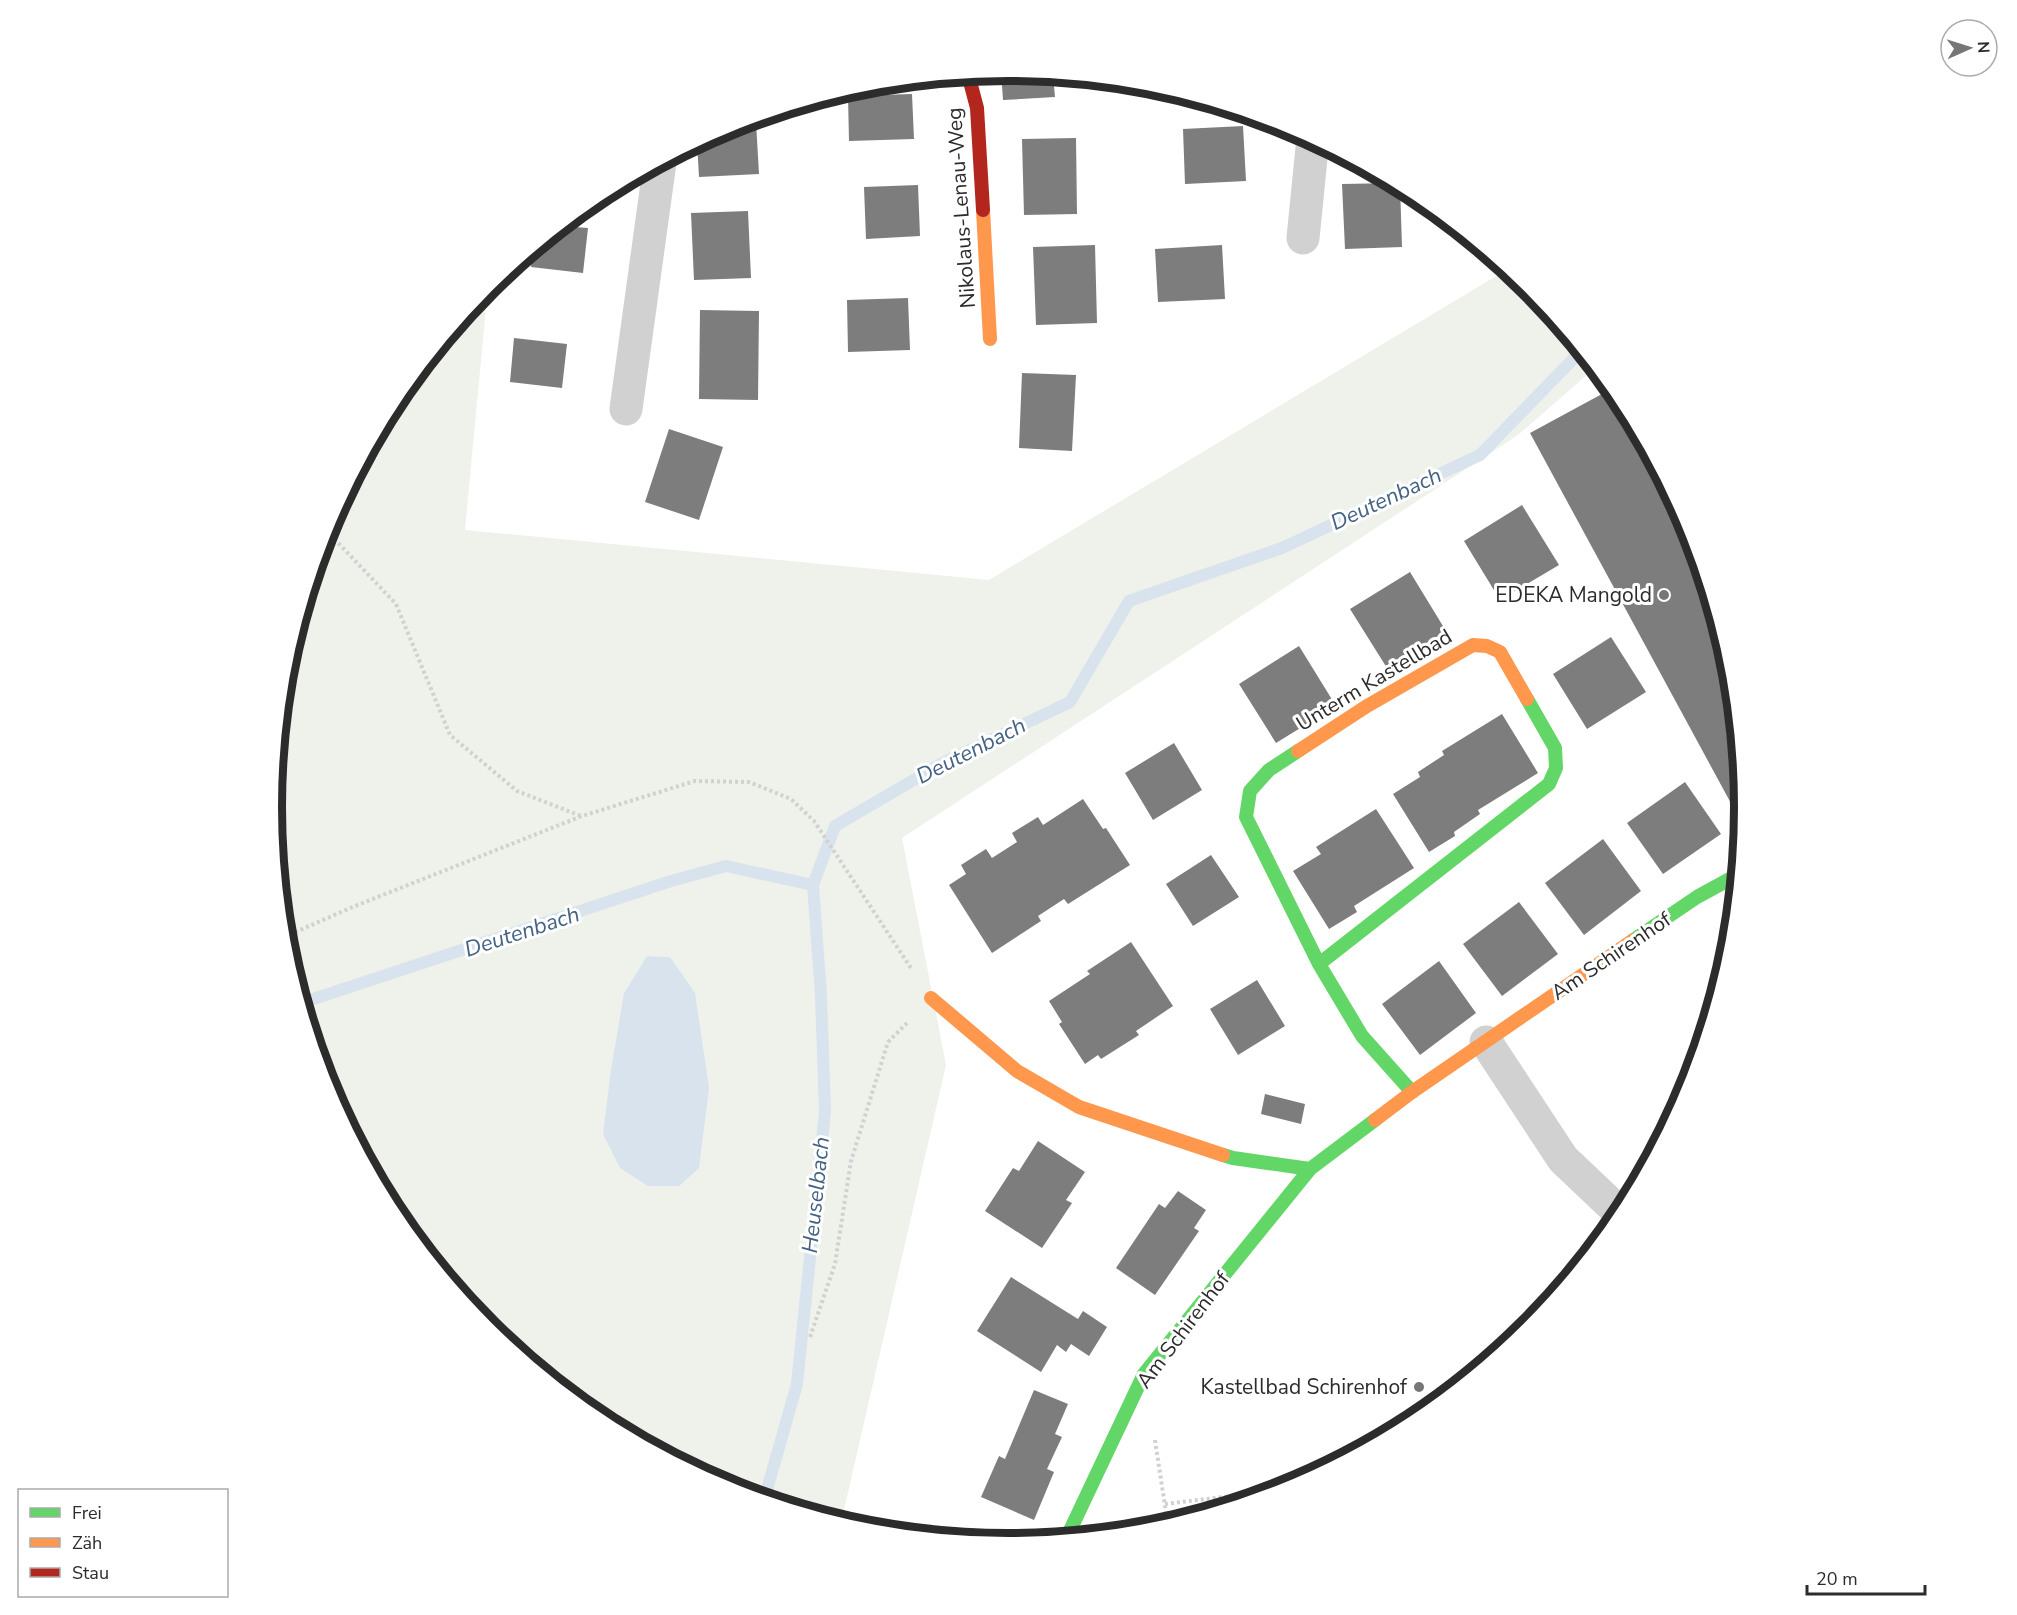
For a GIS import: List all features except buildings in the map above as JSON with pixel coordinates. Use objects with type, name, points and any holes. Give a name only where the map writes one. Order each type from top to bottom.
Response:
[{"type":"street","name":"Nikolaus-Lenau-Weg","points":[[970,83],[977,108],[990,339]]},
{"type":"street","points":[[1303,238],[1312,148]]},
{"type":"street","points":[[626,409],[659,171]]},
{"type":"street","name":"Unterm Kastellbad","points":[[1319,964],[1549,784],[1556,768],[1555,748],[1500,652],[1487,646],[1473,645],[1368,706],[1288,757],[1269,770],[1250,791],[1246,817],[1319,964],[1362,1036],[1412,1092]]},
{"type":"street","name":"Am Schirenhof","points":[[1070,1531],[1144,1374],[1310,1169],[1412,1092],[1697,897],[1731,878]]},
{"type":"street","points":[[931,998],[1017,1071],[1079,1107],[1233,1158],[1310,1169]]},
{"type":"street","points":[[1486,1042],[1563,1159],[1615,1208]]},
{"type":"path","points":[[334,538],[396,604],[450,735],[517,790],[582,816]]},
{"type":"path","points":[[293,933],[355,906],[582,816],[695,781],[750,782],[791,799],[814,821],[931,998],[888,1042],[851,1161],[835,1264],[810,1337]]},
{"type":"path","points":[[1154,1433],[1167,1516]]},
{"type":"path","points":[[1165,1504],[1243,1495]]},
{"type":"shaded area","points":[[1501,273],[1555,328],[1590,372],[1518,435],[902,838],[946,1065],[843,1514],[775,1495],[730,1479],[687,1459],[605,1412],[529,1354],[462,1287],[404,1211],[379,1171],[337,1086],[307,996],[288,902],[282,808],[288,713],[296,666],[307,619],[337,529],[379,444],[432,365],[462,328],[486,303],[465,530],[989,580]],"holes":[[[647,956],[671,957],[624,993]]]},
{"type":"shaded area","points":[[647,956],[670,957],[695,993],[709,1088],[699,1168],[679,1186],[648,1186],[620,1168],[603,1134],[624,993]]},
{"type":"waterway","name":"Deutenbach","points":[[308,1001],[671,881],[726,866],[813,885],[835,826],[941,764],[1070,702],[1129,601],[1282,548],[1480,455],[1577,355]]},
{"type":"waterway","name":"Heuselbach","points":[[766,1492],[797,1384],[825,1111],[821,995],[813,885]]},
{"type":"traffic: fast","points":[[1319,964],[1549,784],[1556,768],[1555,748],[1527,699]]},
{"type":"traffic: fast","points":[[1298,751],[1269,770],[1250,791],[1246,817],[1319,964],[1362,1036],[1412,1092]]},
{"type":"traffic: fast","points":[[1632,941],[1697,897],[1731,878]]},
{"type":"traffic: fast","points":[[1070,1531],[1144,1374],[1310,1169],[1375,1120]]},
{"type":"traffic: fast","points":[[1223,1155],[1310,1169]]},
{"type":"traffic: slow","points":[[983,210],[990,339]]},
{"type":"traffic: slow","points":[[1298,751],[1367,706],[1473,645],[1487,646],[1500,652],[1527,699]]},
{"type":"traffic: slow","points":[[1375,1120],[1412,1092],[1632,941]]},
{"type":"traffic: slow","points":[[931,998],[1017,1071],[1079,1107],[1223,1155]]},
{"type":"traffic: jam","points":[[970,83],[977,108],[983,210]]},
{"type":"place","name":"EDEKA Mangold","points":[[1664,595]]},
{"type":"place","name":"Kastellbad Schirenhof","points":[[1419,1387]]}]
